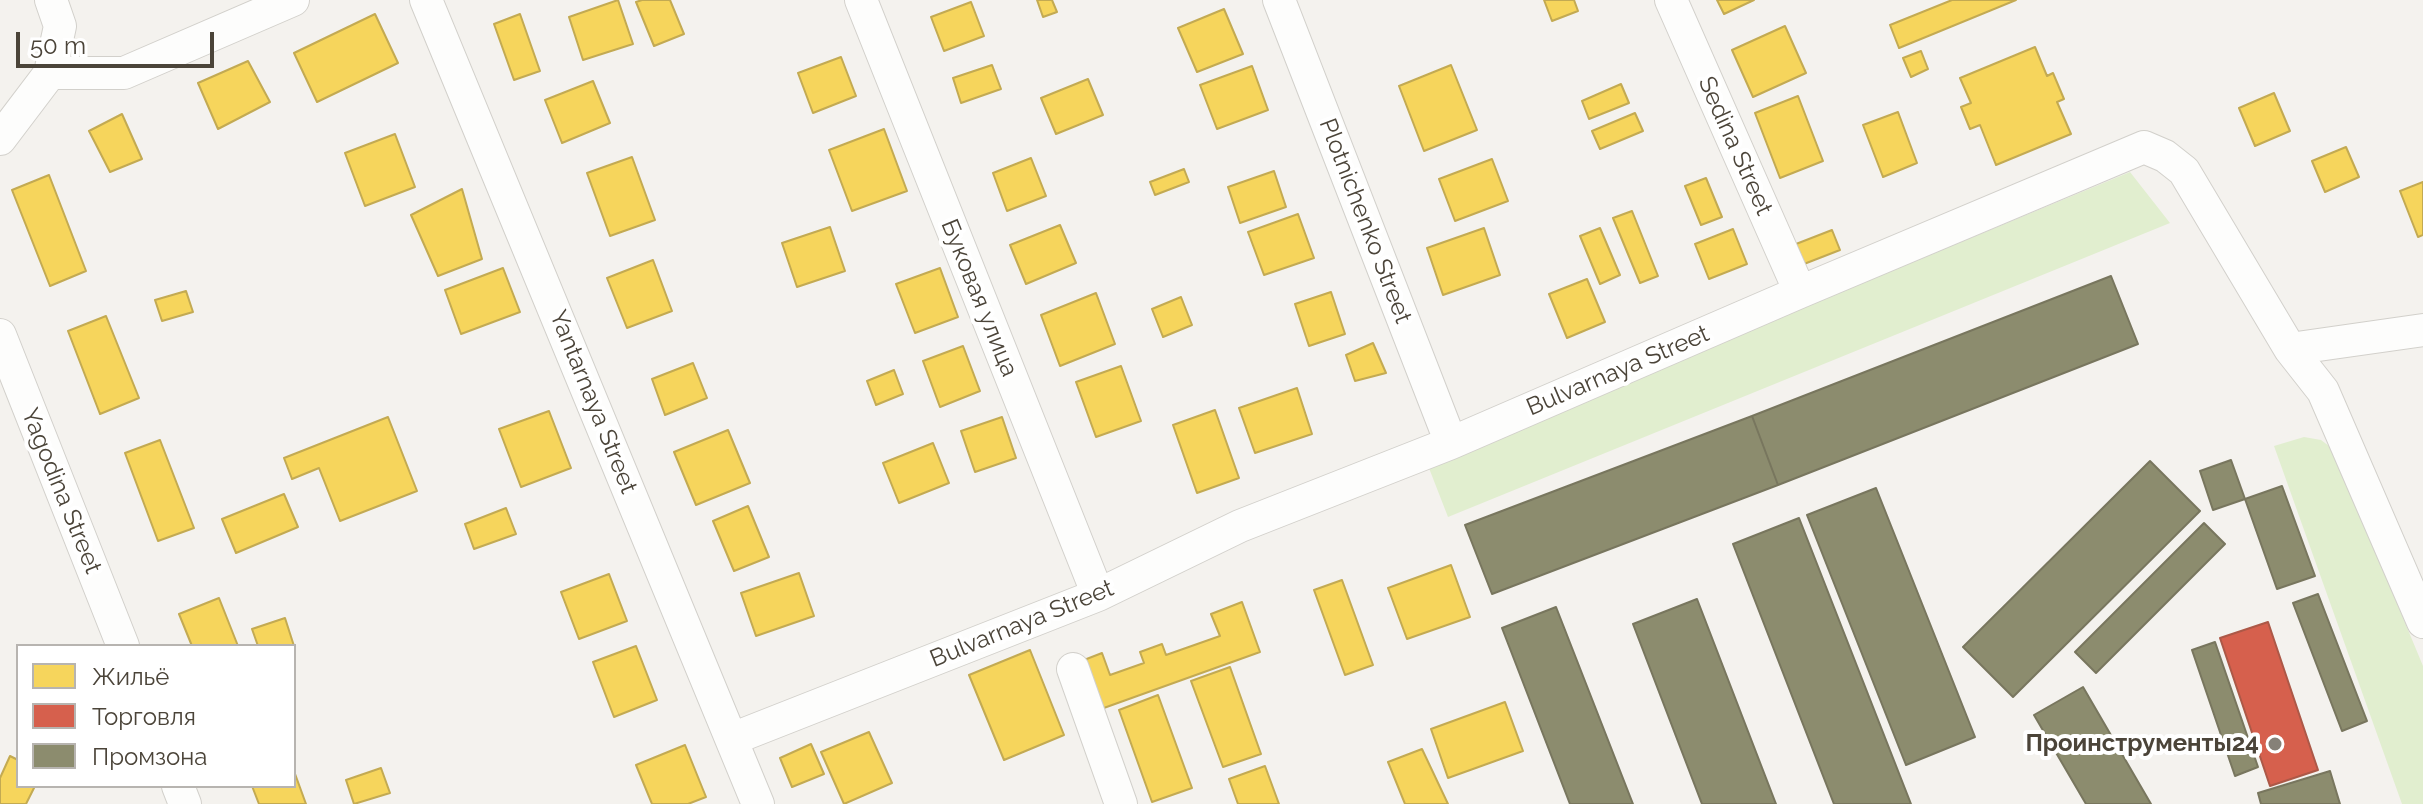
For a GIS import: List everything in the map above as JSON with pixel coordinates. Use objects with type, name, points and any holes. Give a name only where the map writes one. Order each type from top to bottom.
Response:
[{"type":"street","points":[[0,139],[50,73],[60,26],[51,0]]},
{"type":"street","points":[[50,73],[124,73],[293,0]]},
{"type":"street","name":"Yantarnaya Street","points":[[426,0],[758,804]]},
{"type":"street","name":"Буковая улица","points":[[861,0],[1098,595]]},
{"type":"street","name":"Plotnichenko Street","points":[[1279,0],[1451,443]]},
{"type":"street","name":"Sedina Street","points":[[1671,0],[1800,292]]},
{"type":"street","name":"Bulvarnaya Street","points":[[732,739],[1098,595],[1240,526],[1451,443],[2144,147],[2165,156],[2184,171],[2290,349]]},
{"type":"street","points":[[2290,349],[2423,330]]},
{"type":"street","name":"Yagodina Street","points":[[0,335],[122,644]]},
{"type":"street","points":[[2290,349],[2323,391],[2423,622]]},
{"type":"street","points":[[1073,669],[1121,804]]},
{"type":"green space","points":[[2130,172],[2170,223],[1448,517],[1427,463]]},
{"type":"green space","points":[[2304,437],[2321,440],[2333,449],[2423,666],[2423,804],[2402,804],[2274,446]]},
{"type":"building: Жильё","points":[[618,0],[633,44],[583,60],[569,17]]},
{"type":"building: Жильё","points":[[670,0],[684,34],[654,46],[636,2]]},
{"type":"building: Жильё","points":[[1037,0],[1052,0],[1057,12],[1043,17]]},
{"type":"building: Жильё","points":[[1544,0],[1574,0],[1578,11],[1552,21]]},
{"type":"building: Жильё","points":[[1717,0],[1754,0],[1724,14]]},
{"type":"building: Жильё","points":[[1952,0],[2016,0],[1899,48],[1890,25]]},
{"type":"building: Жильё","points":[[971,2],[984,36],[944,51],[931,17]]},
{"type":"building: Жильё","points":[[1224,9],[1243,54],[1197,72],[1178,28]]},
{"type":"building: Жильё","points":[[375,14],[398,63],[317,102],[294,53]]},
{"type":"building: Жильё","points":[[520,14],[540,71],[514,80],[494,24]]},
{"type":"building: Жильё","points":[[1785,26],[1806,73],[1753,97],[1732,50]]},
{"type":"building: Жильё","points":[[2035,47],[2047,76],[2053,73],[2064,99],[2057,102],[2071,134],[1996,165],[1980,125],[1970,129],[1961,107],[1971,103],[1960,78]]},
{"type":"building: Жильё","points":[[1921,51],[1928,69],[1911,77],[1903,58]]},
{"type":"building: Жильё","points":[[841,57],[856,96],[813,113],[798,73]]},
{"type":"building: Жильё","points":[[248,61],[270,102],[218,129],[198,83]]},
{"type":"building: Жильё","points":[[992,65],[1001,89],[961,103],[953,78]]},
{"type":"building: Жильё","points":[[1451,65],[1477,130],[1424,151],[1399,86]]},
{"type":"building: Жильё","points":[[1252,66],[1268,110],[1217,129],[1200,85]]},
{"type":"building: Жильё","points":[[1088,79],[1103,115],[1056,134],[1041,98]]},
{"type":"building: Жильё","points":[[593,81],[610,123],[562,143],[545,100]]},
{"type":"building: Жильё","points":[[1621,84],[1629,103],[1589,119],[1582,101]]},
{"type":"building: Жильё","points":[[2274,93],[2290,131],[2255,146],[2239,108]]},
{"type":"building: Жильё","points":[[1798,96],[1823,161],[1780,178],[1755,113]]},
{"type":"building: Жильё","points":[[1898,112],[1917,163],[1883,177],[1863,125]]},
{"type":"building: Жильё","points":[[1635,113],[1643,131],[1600,149],[1592,131]]},
{"type":"building: Жильё","points":[[122,114],[142,159],[110,172],[89,131]]},
{"type":"building: Жильё","points":[[884,129],[907,191],[852,211],[829,150]]},
{"type":"building: Жильё","points":[[395,134],[415,187],[365,206],[345,153]]},
{"type":"building: Жильё","points":[[2346,147],[2359,177],[2325,192],[2312,161]]},
{"type":"building: Жильё","points":[[632,157],[655,220],[610,236],[587,173]]},
{"type":"building: Жильё","points":[[1031,158],[1046,196],[1007,211],[993,173]]},
{"type":"building: Жильё","points":[[1492,159],[1508,201],[1455,221],[1439,179]]},
{"type":"building: Жильё","points":[[1184,169],[1189,182],[1155,195],[1150,182]]},
{"type":"building: Жильё","points":[[1274,171],[1286,207],[1240,223],[1228,187]]},
{"type":"building: Жильё","points":[[49,175],[86,271],[50,286],[12,190]]},
{"type":"building: Жильё","points":[[1706,178],[1722,217],[1701,225],[1685,186]]},
{"type":"building: Жильё","points":[[2423,182],[2423,235],[2418,237],[2400,191]]},
{"type":"building: Жильё","points":[[462,189],[482,259],[438,276],[411,215]]},
{"type":"building: Жильё","points":[[1632,211],[1658,276],[1640,283],[1613,218]]},
{"type":"building: Жильё","points":[[1298,214],[1314,258],[1264,275],[1248,232]]},
{"type":"building: Жильё","points":[[1060,225],[1076,263],[1026,284],[1010,245]]},
{"type":"building: Жильё","points":[[830,227],[845,271],[797,287],[782,243]]},
{"type":"building: Жильё","points":[[1484,228],[1500,275],[1443,295],[1427,248]]},
{"type":"building: Жильё","points":[[1600,228],[1620,275],[1600,284],[1580,236]]},
{"type":"building: Жильё","points":[[1733,229],[1747,264],[1709,279],[1695,244]]},
{"type":"building: Жильё","points":[[1832,230],[1840,250],[1804,264],[1796,244]]},
{"type":"building: Жильё","points":[[653,260],[672,311],[627,328],[607,278]]},
{"type":"building: Жильё","points":[[503,268],[520,312],[461,334],[445,290]]},
{"type":"building: Жильё","points":[[940,268],[958,317],[915,333],[896,284]]},
{"type":"building: Жильё","points":[[1587,279],[1605,322],[1567,338],[1549,294]]},
{"type":"building: Жильё","points":[[186,291],[193,312],[162,321],[155,300]]},
{"type":"building: Жильё","points":[[1331,292],[1345,334],[1309,346],[1295,304]]},
{"type":"building: Жильё","points":[[1096,293],[1115,344],[1060,366],[1041,315]]},
{"type":"building: Жильё","points":[[1181,297],[1192,325],[1163,337],[1152,309]]},
{"type":"building: Жильё","points":[[106,316],[139,398],[100,414],[68,331]]},
{"type":"building: Жильё","points":[[1373,343],[1386,373],[1355,381],[1346,355]]},
{"type":"building: Жильё","points":[[963,346],[980,391],[940,407],[923,361]]},
{"type":"building: Жильё","points":[[693,363],[707,398],[665,415],[652,379]]},
{"type":"building: Жильё","points":[[1121,366],[1141,421],[1096,437],[1076,382]]},
{"type":"building: Жильё","points":[[894,370],[903,394],[876,405],[867,381]]},
{"type":"building: Жильё","points":[[1297,388],[1312,434],[1255,453],[1239,408]]},
{"type":"building: Жильё","points":[[1215,410],[1239,478],[1197,493],[1173,425]]},
{"type":"building: Жильё","points":[[549,411],[571,468],[521,487],[499,429]]},
{"type":"building: Жильё","points":[[388,417],[417,491],[340,521],[319,468],[292,479],[284,458]]},
{"type":"building: Жильё","points":[[1002,417],[1016,458],[975,472],[961,431]]},
{"type":"building: Жильё","points":[[728,430],[750,483],[696,505],[674,452]]},
{"type":"building: Жильё","points":[[160,440],[194,528],[158,541],[125,453]]},
{"type":"building: Жильё","points":[[933,443],[949,483],[899,503],[883,463]]},
{"type":"building: Жильё","points":[[284,494],[298,527],[236,553],[222,519]]},
{"type":"building: Жильё","points":[[748,506],[769,557],[734,571],[713,521]]},
{"type":"building: Жильё","points":[[506,508],[516,534],[474,549],[465,524]]},
{"type":"building: Жильё","points":[[1451,565],[1470,617],[1407,639],[1388,588]]},
{"type":"building: Жильё","points":[[799,573],[814,616],[756,636],[741,593]]},
{"type":"building: Жильё","points":[[609,574],[627,621],[579,639],[561,592]]},
{"type":"building: Жильё","points":[[1342,580],[1373,665],[1345,675],[1314,590]]},
{"type":"building: Жильё","points":[[219,598],[237,644],[191,644],[179,614]]},
{"type":"building: Жильё","points":[[1242,602],[1260,652],[1101,709],[1084,660],[1102,653],[1110,675],[1144,663],[1140,652],[1162,644],[1166,655],[1220,636],[1211,614]]},
{"type":"building: Жильё","points":[[285,618],[293,644],[257,644],[252,629]]},
{"type":"building: Жильё","points":[[636,646],[657,700],[614,717],[593,662]]},
{"type":"building: Жильё","points":[[1030,650],[1064,735],[1004,760],[969,675]]},
{"type":"building: Жильё","points":[[1230,667],[1261,754],[1223,767],[1191,681]]},
{"type":"building: Жильё","points":[[1158,695],[1192,788],[1152,802],[1119,710]]},
{"type":"building: Жильё","points":[[1505,702],[1523,751],[1448,778],[1431,729]]},
{"type":"building: Жильё","points":[[869,732],[892,783],[844,804],[821,752]]},
{"type":"building: Жильё","points":[[811,744],[824,774],[792,787],[780,758]]},
{"type":"building: Жильё","points":[[685,745],[706,797],[688,804],[652,804],[636,765]]},
{"type":"building: Жильё","points":[[1422,749],[1448,804],[1405,804],[1388,762]]},
{"type":"building: Жильё","points":[[10,756],[16,759],[16,788],[34,788],[26,804],[0,804],[0,778]]},
{"type":"building: Жильё","points":[[1265,766],[1279,804],[1238,804],[1229,779]]},
{"type":"building: Жильё","points":[[381,768],[390,793],[354,804],[346,780]]},
{"type":"building: Жильё","points":[[296,776],[306,804],[259,804],[253,788],[296,788]]},
{"type":"building: Торговля","points":[[2268,622],[2318,770],[2270,786],[2220,638]]},
{"type":"building: Промзона","points":[[2111,276],[2138,344],[1778,485],[1752,416]]},
{"type":"building: Промзона","points":[[1752,416],[1778,485],[1492,594],[1465,525]]},
{"type":"building: Промзона","points":[[2231,460],[2245,499],[2213,510],[2200,471]]},
{"type":"building: Промзона","points":[[2150,461],[2200,511],[2013,697],[1963,647]]},
{"type":"building: Промзона","points":[[2282,486],[2315,576],[2277,589],[2245,499]]},
{"type":"building: Промзона","points":[[1876,488],[1975,737],[1906,765],[1807,515]]},
{"type":"building: Промзона","points":[[1799,518],[1911,804],[1834,804],[1733,544]]},
{"type":"building: Промзона","points":[[2204,523],[2225,544],[2096,673],[2075,652]]},
{"type":"building: Промзона","points":[[2318,594],[2367,721],[2342,731],[2293,603]]},
{"type":"building: Промзона","points":[[1697,599],[1776,804],[1702,804],[1633,624]]},
{"type":"building: Промзона","points":[[1556,607],[1633,804],[1570,804],[1502,628]]},
{"type":"building: Промзона","points":[[2215,642],[2258,767],[2235,776],[2192,650]]},
{"type":"building: Промзона","points":[[2083,687],[2151,804],[2086,804],[2034,715]]},
{"type":"building: Промзона","points":[[2330,771],[2340,804],[2261,804],[2258,793]]},
{"type":"place","name":"Проинструменты24","points":[[2275,744]]}]
